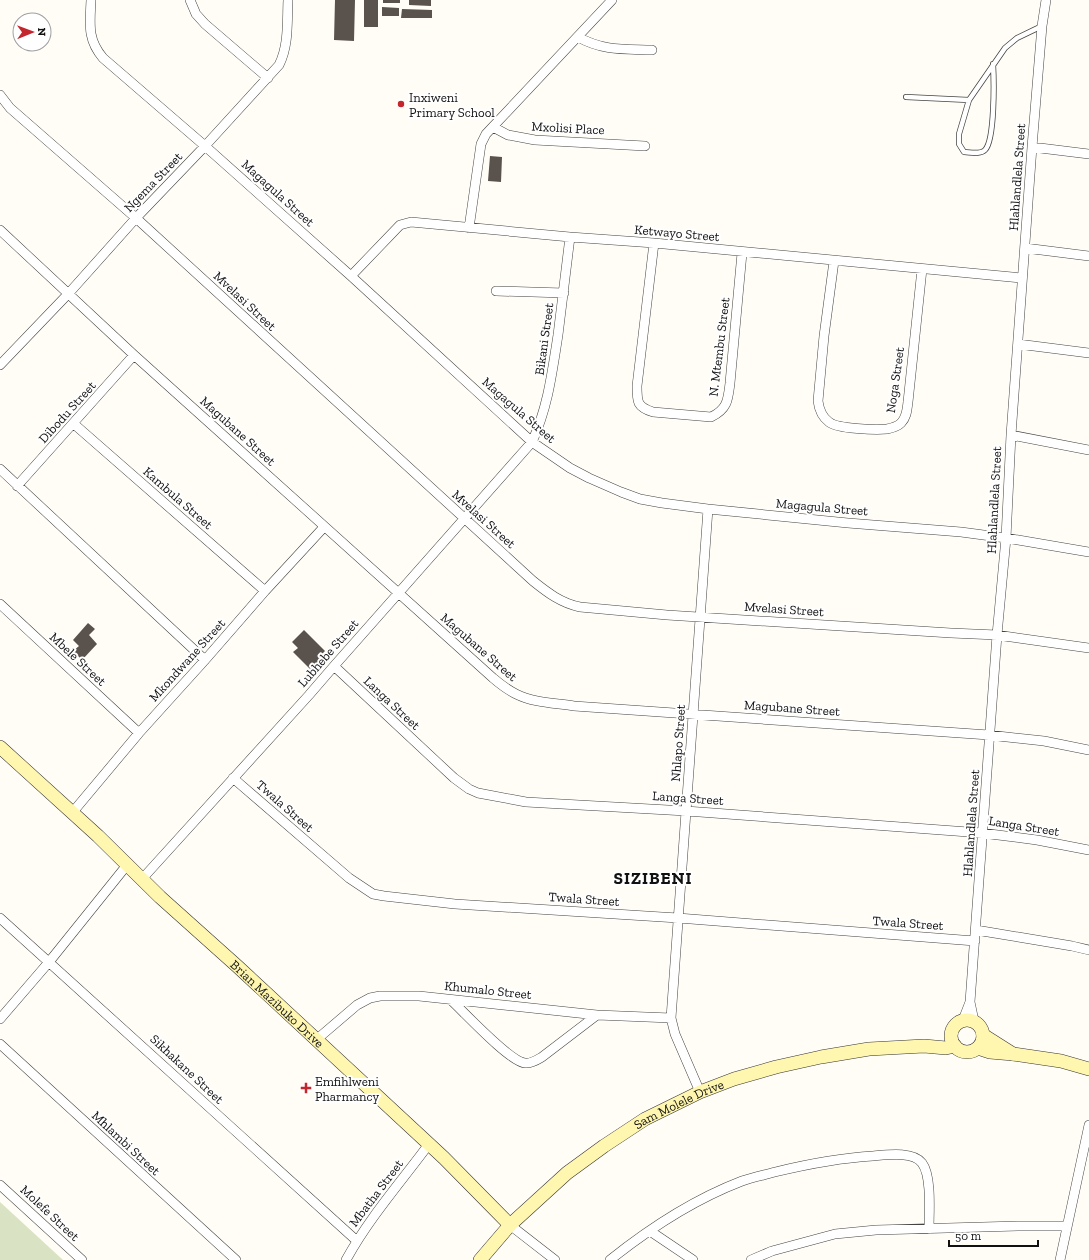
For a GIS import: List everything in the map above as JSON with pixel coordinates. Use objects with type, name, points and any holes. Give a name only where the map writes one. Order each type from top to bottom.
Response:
[{"type":"street","name":"Magagula Street","points":[[91,0],[90,25],[92,42],[96,50],[103,58],[205,146],[351,276],[532,442],[570,468],[621,492],[647,500],[708,509],[848,523],[961,532],[1089,552]]},
{"type":"street","points":[[190,0],[196,14],[205,24],[268,78]]},
{"type":"street","name":"Ngema Street","points":[[2,359],[68,294],[136,218],[205,146],[279,65],[284,56],[286,46],[288,0]]},
{"type":"street","points":[[469,228],[481,144],[486,134],[612,0]]},
{"type":"street","name":"Hlahlandlela Street","points":[[968,1021],[976,930],[989,735],[1006,538],[1011,435],[1032,147],[1042,26],[1046,0]]},
{"type":"street","points":[[578,37],[588,43],[606,48],[652,50]]},
{"type":"street","name":"Mvelasi Street","points":[[0,95],[10,108],[136,218],[533,582],[553,597],[567,604],[580,607],[618,611],[997,635],[1089,648]]},
{"type":"street","name":"Mxolisi Place","points":[[493,127],[508,135],[530,139],[645,146]]},
{"type":"street","points":[[1032,147],[1089,154]]},
{"type":"street","name":"Ketwayo Street","points":[[351,276],[400,225],[418,222],[469,228],[1022,278]]},
{"type":"street","name":"Magubane Street","points":[[0,230],[134,355],[324,527],[493,678],[520,696],[540,702],[574,706],[989,735],[1044,742],[1089,750]]},
{"type":"street","name":"Bikani Street","points":[[532,442],[541,423],[552,377],[570,237]]},
{"type":"street","name":"N. Mtembu Street","points":[[654,244],[638,378],[637,399],[640,405],[645,409],[654,412],[711,417],[718,414],[724,408],[728,399],[730,383],[742,253]]},
{"type":"street","points":[[1025,248],[1089,256]]},
{"type":"street","name":"Noga Street","points":[[834,261],[824,336],[818,401],[820,410],[830,424],[867,429],[888,429],[896,426],[904,420],[908,402],[922,269]]},
{"type":"street","points":[[496,291],[564,293]]},
{"type":"street","points":[[1018,344],[1089,353]]},
{"type":"street","name":"Dibodu Street","points":[[17,486],[74,424],[134,355]]},
{"type":"street","name":"Kambula Street","points":[[74,424],[265,591]]},
{"type":"street","points":[[1011,435],[1089,450]]},
{"type":"street","name":"Lubhebe Street","points":[[142,879],[310,695],[532,442]]},
{"type":"street","points":[[0,469],[205,660]]},
{"type":"street","name":"Nhlapo Street","points":[[700,1092],[675,1034],[671,1018],[708,509]]},
{"type":"street","name":"Mkondwane Street","points":[[72,812],[139,733],[324,527]]},
{"type":"street","name":"Mbele Street","points":[[0,604],[139,733]]},
{"type":"street","name":"Langa Street","points":[[334,666],[454,778],[469,789],[478,792],[526,802],[686,811],[982,833],[1037,840],[1089,850]]},
{"type":"street","name":"Brian Mazibuko Drive","points":[[0,747],[429,1144],[510,1225],[555,1260]]},
{"type":"street","name":"Twala Street","points":[[233,778],[349,878],[373,894],[455,904],[678,918],[975,941]]},
{"type":"street","points":[[0,1020],[127,865]]},
{"type":"street","name":"Sikhakane Street","points":[[0,918],[357,1240]]},
{"type":"street","points":[[976,930],[1089,950]]},
{"type":"street","name":"Khumalo Street","points":[[316,1040],[356,1005],[370,998],[397,995],[597,1015],[671,1018]]},
{"type":"street","points":[[451,1000],[505,1051],[520,1062],[525,1063],[534,1062],[542,1057],[597,1015]]},
{"type":"street","name":"Sam Molele Drive","points":[[924,1046],[952,1032],[956,1025],[968,1021],[980,1027],[983,1035],[1013,1054]]},
{"type":"street","points":[[952,1032],[952,1040],[955,1046]]},
{"type":"street","points":[[978,1048],[983,1040],[983,1035]]},
{"type":"street","name":"Mhlambi Street","points":[[0,1044],[236,1260]]},
{"type":"street","name":"Sam Molele Drive","points":[[480,1260],[510,1225],[567,1173],[604,1146],[645,1119],[700,1092],[734,1079],[776,1067],[821,1057],[869,1049],[924,1046],[946,1048],[955,1046],[966,1052],[978,1048],[990,1052],[1060,1061],[1089,1069]]},
{"type":"street","points":[[1060,1260],[1066,1226],[1089,1125]]},
{"type":"street","name":"Mbatha Street","points":[[346,1260],[357,1240],[429,1144]]},
{"type":"street","points":[[610,1260],[673,1216],[708,1197],[743,1181],[799,1166],[841,1158],[879,1155],[908,1155],[916,1158],[922,1164],[926,1173],[929,1190],[929,1229]]},
{"type":"street","name":"Molefe Street","points":[[0,1184],[82,1260]]},
{"type":"street","points":[[751,1260],[772,1251],[834,1234],[876,1230],[1066,1226]]},
{"type":"street","points":[[650,1231],[693,1260]]},
{"type":"lane","points":[[993,64],[994,92],[992,126],[988,144],[985,151],[980,153],[964,152],[959,144],[959,134],[969,100],[993,64],[1005,48],[1018,38],[1042,26]]},
{"type":"lane","points":[[906,97],[969,100]]},
{"type":"green space","points":[[0,1202],[63,1260],[0,1260]]},
{"type":"building","points":[[335,0],[355,0],[354,41],[334,40]]},
{"type":"building","points":[[364,0],[378,0],[378,27],[364,27]]},
{"type":"building","points":[[383,0],[400,0],[400,3],[383,3]]},
{"type":"building","points":[[409,0],[431,0],[431,6],[409,5]]},
{"type":"building","points":[[382,7],[399,8],[399,16],[382,16]]},
{"type":"building","points":[[402,9],[432,10],[432,18],[401,18]]},
{"type":"building","points":[[490,156],[502,157],[501,182],[488,181]]},
{"type":"building","points":[[88,623],[95,629],[89,635],[97,644],[82,660],[73,651],[79,646],[73,640]]},
{"type":"building","points":[[304,630],[325,651],[320,656],[323,658],[311,670],[293,652],[298,648],[292,642]]},
{"type":"place","name":"Inxiweni Primary School","points":[[401,104]]},
{"type":"place","name":"Emfihlweni Pharmancy","points":[[306,1088]]},
{"type":"district","name":"SIZIBENI","points":[[653,878]]}]
